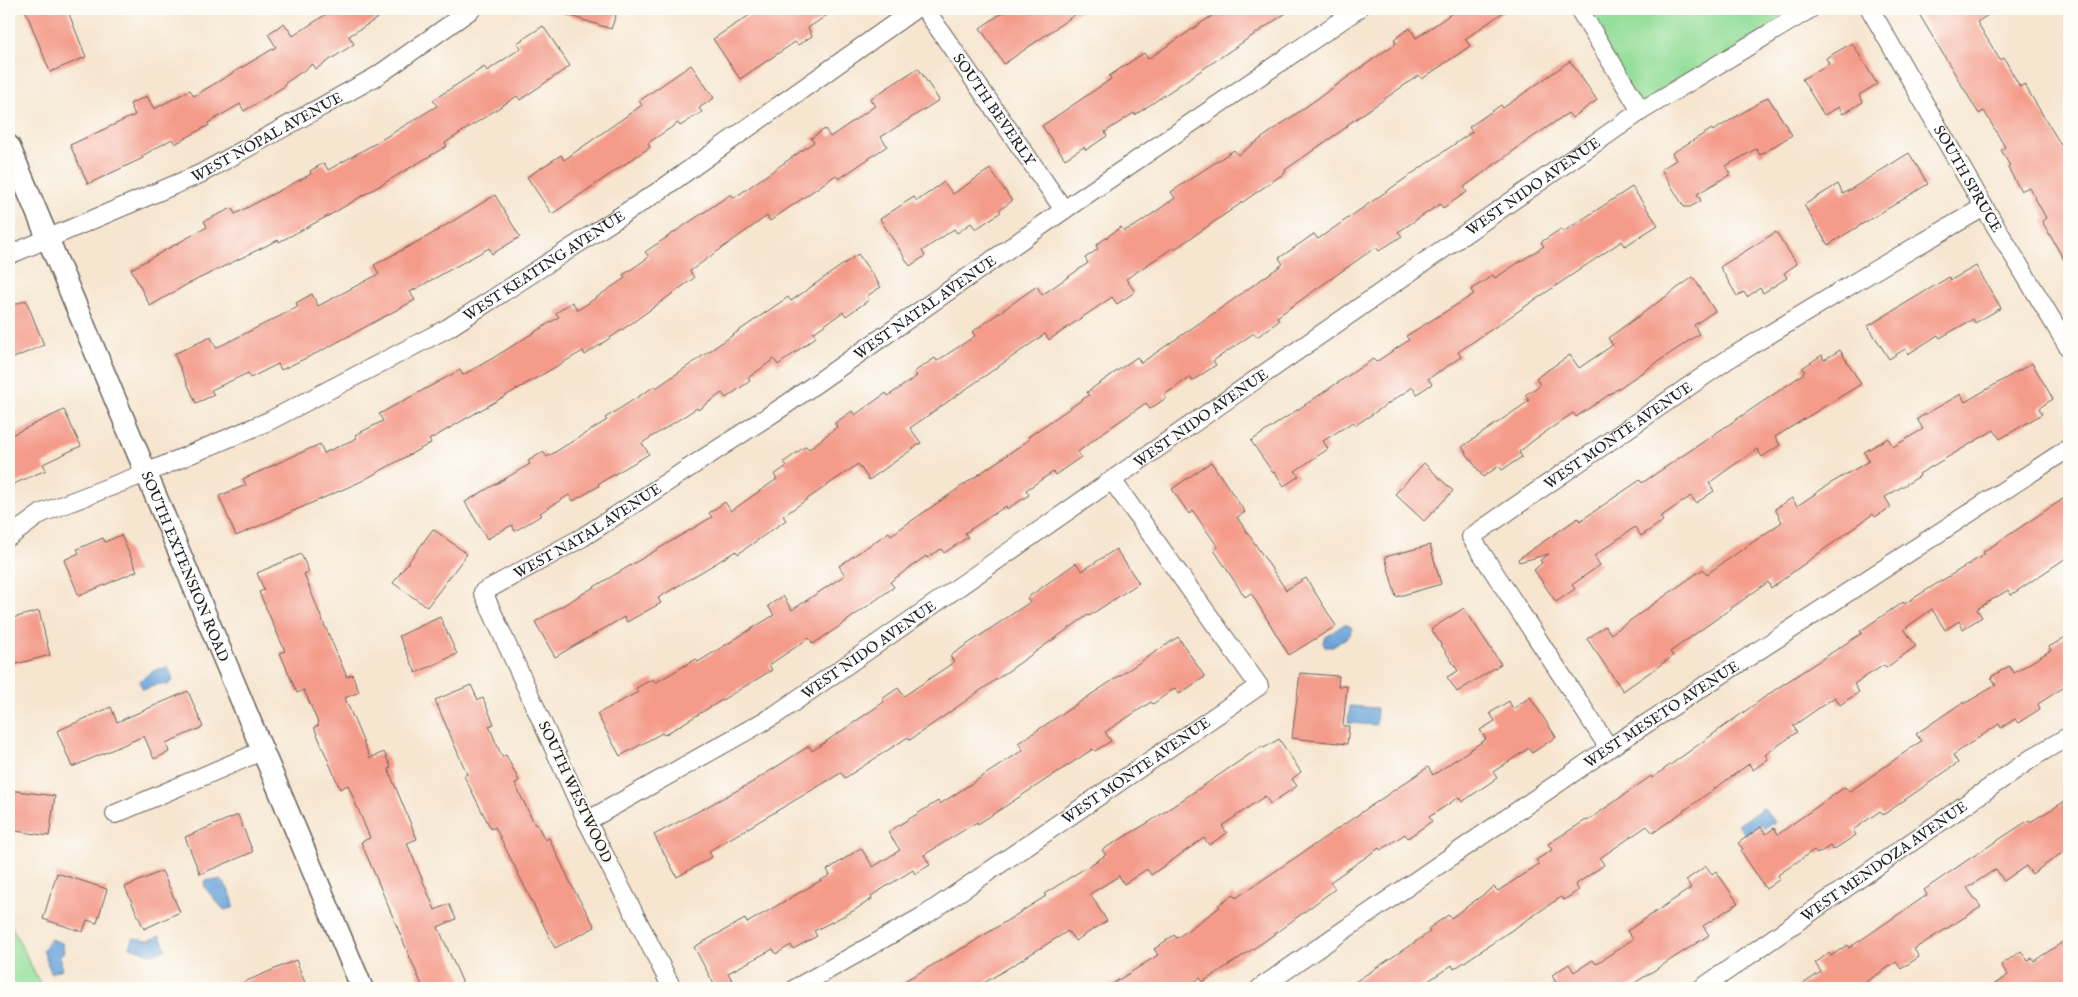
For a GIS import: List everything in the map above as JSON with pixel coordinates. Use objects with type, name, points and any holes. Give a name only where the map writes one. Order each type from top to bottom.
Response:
[{"type":"street","name":"WEST NOPAL AVENUE","points":[[9,255],[200,174],[377,76],[472,9]]},
{"type":"street","name":"WEST KEATING AVENUE","points":[[9,537],[42,513],[146,473],[269,421],[448,328],[662,189],[915,9]]},
{"type":"street","name":"SOUTH BEVERLY","points":[[926,9],[1064,210]]},
{"type":"street","name":"WEST NATAL AVENUE","points":[[483,592],[583,537],[784,406],[1064,210],[1358,9]]},
{"type":"street","points":[[1579,9],[1641,112]]},
{"type":"street","name":"WEST NIDO AVENUE","points":[[587,821],[775,715],[1641,112],[1810,9]]},
{"type":"street","name":"SOUTH SPRUCE","points":[[1870,9],[1984,207],[2064,326],[2069,348]]},
{"type":"street","name":"SOUTH EXTENSION ROAD","points":[[9,146],[264,750],[362,988]]},
{"type":"street","name":"WEST MONTE AVENUE","points":[[1609,748],[1472,537],[1727,360],[1984,207]]},
{"type":"street","name":"WEST MESETO AVENUE","points":[[1260,988],[1609,748],[2069,448]]},
{"type":"street","name":"WEST MONTE AVENUE","points":[[796,988],[927,914],[1259,686],[1112,480]]},
{"type":"street","name":"SOUTH WESTWOOD","points":[[483,592],[587,821],[672,988]]},
{"type":"street","name":"WEST MENDOZA AVENUE","points":[[1702,988],[2035,756],[2069,736]]},
{"type":"street","points":[[115,814],[264,750]]},
{"type":"green space","points":[[1579,9],[1810,9],[1641,111]]},
{"type":"green space","points":[[9,921],[40,983],[29,988],[9,988]]},
{"type":"water","points":[[1343,625],[1348,625],[1352,628],[1350,635],[1333,647],[1325,647],[1323,643],[1324,638]]},
{"type":"water","points":[[168,667],[173,679],[168,685],[159,684],[143,690],[139,681],[155,670]]},
{"type":"water","points":[[1350,706],[1377,708],[1376,725],[1348,723]]},
{"type":"water","points":[[1763,808],[1775,822],[1765,829],[1761,824],[1746,835],[1738,825]]},
{"type":"water","points":[[207,880],[221,880],[223,882],[232,897],[233,908],[224,910],[206,889],[204,885]]},
{"type":"water","points":[[160,936],[166,949],[151,954],[130,947],[133,938],[149,940]]},
{"type":"water","points":[[51,939],[62,943],[64,952],[60,955],[62,969],[51,973],[43,950]]},
{"type":"building","points":[[25,9],[67,9],[86,57],[50,72]]},
{"type":"building","points":[[334,9],[392,9],[349,36],[354,44],[316,69],[313,64],[284,84],[285,86],[244,111],[240,104],[208,123],[209,125],[175,144],[172,139],[142,156],[143,158],[88,184],[70,145],[135,115],[130,104],[147,96],[154,109],[190,90],[194,96],[276,47],[268,34],[284,23],[293,36]]},
{"type":"building","points":[[559,9],[618,9],[611,29],[559,12]]},
{"type":"building","points":[[759,9],[836,9],[808,28],[812,36],[798,45],[795,42],[740,79],[713,39]]},
{"type":"building","points":[[1008,9],[1083,9],[1004,64],[980,28]]},
{"type":"building","points":[[1222,9],[1292,9],[1135,115],[1134,113],[1105,132],[1107,136],[1086,150],[1084,147],[1065,159],[1042,126],[1111,79],[1109,76],[1144,53],[1148,59]]},
{"type":"building","points":[[1458,9],[1508,9],[1465,39],[1470,46],[1422,79],[1419,75],[1285,170],[1286,172],[1175,249],[1174,247],[1126,279],[1135,292],[1117,304],[1112,297],[1049,340],[1045,334],[910,428],[921,443],[869,480],[858,464],[783,516],[786,520],[738,554],[736,551],[658,598],[661,603],[627,622],[624,617],[555,657],[535,622],[712,517],[709,513],[725,502],[731,511],[777,479],[774,475],[787,466],[784,462],[806,446],[809,449],[837,427],[835,423],[852,411],[855,415],[886,393],[888,396],[917,376],[914,372],[935,358],[937,361],[975,336],[972,332],[1037,286],[1042,295],[1088,263],[1085,258],[1098,249],[1096,245],[1121,227],[1124,231],[1138,224],[1175,198],[1171,192],[1234,150],[1238,155],[1396,43],[1394,39],[1410,28],[1416,38]]},
{"type":"building","points":[[1916,9],[1998,9],[1977,22],[2000,60],[2004,58],[2020,87],[2024,84],[2069,158],[2069,269],[2042,221],[2046,218],[2029,187],[2021,191],[2008,168],[2010,166],[2001,150],[2005,147],[1984,111],[1979,114]]},
{"type":"building","points":[[543,26],[570,66],[520,100],[517,96],[445,143],[447,146],[330,215],[279,242],[278,240],[186,285],[150,306],[131,269],[207,227],[204,221],[232,208],[235,214],[311,174],[310,171],[324,163],[328,170],[376,143],[437,106],[433,100],[484,67],[487,71],[521,48],[517,43]]},
{"type":"building","points":[[1852,43],[1877,84],[1859,95],[1863,102],[1843,114],[1839,107],[1824,115],[1802,79],[1829,64],[1826,58]]},
{"type":"building","points":[[1570,61],[1597,100],[1572,118],[1568,113],[1527,141],[1464,187],[1467,192],[1443,208],[1440,204],[1398,232],[1402,236],[1379,251],[1376,247],[1277,317],[1279,321],[1257,337],[1254,333],[1213,361],[1216,365],[1192,381],[1190,377],[1164,395],[1166,398],[1150,409],[1146,403],[1101,434],[1078,452],[1081,457],[1055,475],[1053,472],[1026,490],[1029,495],[1007,509],[1006,506],[965,533],[968,537],[944,553],[941,549],[927,558],[926,556],[890,582],[894,587],[837,628],[813,644],[809,638],[769,665],[772,670],[664,735],[662,733],[620,756],[597,714],[638,692],[636,688],[653,679],[655,683],[696,659],[698,662],[774,615],[768,606],[783,596],[792,610],[845,575],[839,566],[889,532],[891,535],[1030,439],[1028,437],[1089,395],[1087,392],[1137,357],[1141,363],[1217,311],[1283,264],[1279,258],[1314,234],[1318,239],[1472,132],[1469,127],[1501,105],[1503,108]]},
{"type":"building","points":[[691,65],[714,98],[699,108],[702,112],[680,126],[678,123],[648,143],[650,147],[552,214],[527,177],[561,155],[564,160],[642,105],[639,101]]},
{"type":"building","points":[[918,68],[939,100],[881,137],[887,146],[839,179],[836,175],[770,221],[767,216],[690,271],[694,278],[632,323],[585,355],[583,351],[429,440],[431,443],[360,482],[236,536],[219,496],[246,485],[243,479],[320,444],[324,453],[357,438],[355,435],[383,421],[379,414],[460,370],[463,375],[493,358],[559,317],[556,313],[572,302],[578,310],[625,278],[623,275],[649,257],[645,252],[731,194],[734,198],[814,142],[811,138],[825,129],[830,137],[875,106],[870,99]]},
{"type":"building","points":[[1768,97],[1792,135],[1760,155],[1756,149],[1726,166],[1731,174],[1697,194],[1701,201],[1690,207],[1684,207],[1661,169],[1676,160],[1672,153],[1712,129],[1713,131]]},
{"type":"building","points":[[1909,153],[1928,184],[1828,245],[1804,205],[1838,184],[1843,194]]},
{"type":"building","points":[[990,169],[1012,201],[999,210],[1001,212],[976,229],[971,223],[957,233],[954,229],[922,251],[925,256],[910,266],[880,219],[914,197],[917,201],[944,182],[953,194]]},
{"type":"building","points":[[1632,187],[1658,225],[1625,246],[1622,241],[1458,352],[1461,357],[1428,379],[1432,384],[1417,394],[1413,387],[1356,425],[1353,422],[1323,441],[1328,449],[1295,471],[1299,476],[1284,486],[1275,472],[1273,473],[1251,441],[1373,359],[1376,362],[1409,340],[1406,336],[1474,294],[1471,290],[1493,275],[1495,278],[1544,246],[1541,242],[1561,229],[1563,232]]},
{"type":"building","points":[[495,195],[520,237],[492,254],[489,248],[410,292],[415,300],[321,351],[281,370],[278,364],[250,378],[248,373],[211,390],[214,395],[196,403],[174,354],[211,337],[216,348],[298,307],[296,303],[312,294],[318,306],[379,274],[374,265],[430,235]]},
{"type":"building","points":[[1776,232],[1797,264],[1784,273],[1787,278],[1763,293],[1760,288],[1747,297],[1744,292],[1737,296],[1720,267]]},
{"type":"building","points":[[858,254],[881,287],[867,296],[869,300],[846,316],[843,312],[813,333],[816,337],[778,365],[774,359],[748,378],[750,381],[726,398],[722,393],[698,410],[697,408],[642,443],[649,454],[598,484],[599,486],[573,501],[569,495],[540,513],[542,515],[515,531],[512,525],[487,539],[465,502],[530,464],[528,461],[543,452],[547,457],[607,420],[605,418],[655,386],[656,388],[788,297],[791,301]]},
{"type":"building","points":[[1976,266],[2001,308],[1975,323],[1973,319],[1940,338],[1938,335],[1908,354],[1905,349],[1889,359],[1868,326],[1949,277],[1951,280]]},
{"type":"building","points":[[1693,277],[1715,311],[1694,325],[1699,334],[1576,417],[1573,413],[1534,440],[1519,452],[1522,457],[1502,470],[1499,466],[1483,477],[1462,447],[1529,401],[1525,395],[1540,385],[1536,378],[1570,355],[1579,368],[1613,345],[1608,338]]},
{"type":"building","points":[[26,300],[44,345],[9,360],[9,307]]},
{"type":"building","points":[[1840,350],[1861,384],[1775,437],[1780,445],[1762,457],[1757,449],[1727,470],[1709,483],[1714,491],[1696,503],[1691,496],[1660,517],[1663,521],[1641,536],[1635,527],[1594,556],[1600,565],[1572,585],[1575,589],[1556,602],[1534,570],[1542,563],[1540,560],[1549,554],[1519,562],[1518,559],[1578,518],[1580,521],[1640,480],[1642,483],[1792,382],[1805,372],[1802,368],[1822,355],[1824,360]]},
{"type":"building","points":[[2032,363],[2053,399],[2039,408],[2042,414],[2000,439],[1994,430],[1919,474],[1920,476],[1885,497],[1891,507],[1875,517],[1873,514],[1771,588],[1768,582],[1670,652],[1673,656],[1623,691],[1587,639],[1605,626],[1611,634],[1703,569],[1707,574],[1782,522],[1775,509],[1792,498],[1797,506],[1869,461],[1864,452],[1888,438],[1893,447],[1923,429],[1917,419],[1961,394],[1965,402]]},
{"type":"building","points":[[64,410],[81,446],[43,464],[46,470],[9,486],[9,436]]},
{"type":"building","points":[[1211,462],[1245,512],[1237,517],[1286,590],[1306,578],[1336,626],[1289,655],[1251,593],[1245,597],[1214,550],[1218,547],[1193,511],[1189,514],[1172,489]]},
{"type":"building","points":[[1424,463],[1453,491],[1424,521],[1395,494]]},
{"type":"building","points":[[2069,495],[2069,556],[2011,595],[2008,590],[1977,609],[1982,617],[1963,629],[1959,621],[1945,630],[1932,609],[1904,629],[1916,646],[1886,668],[1884,665],[1854,684],[1859,692],[1840,705],[1835,697],[1793,726],[1797,732],[1765,755],[1768,759],[1753,770],[1749,764],[1653,833],[1647,826],[1600,858],[1604,865],[1575,885],[1579,890],[1564,900],[1561,897],[1454,969],[1452,965],[1418,988],[1346,988],[1430,932],[1428,929],[1448,915],[1451,918],[1494,887],[1498,891],[1539,864],[1536,860],[1552,850],[1548,844],[1587,821],[1651,776],[1652,778],[1776,689],[1862,633],[1860,631],[1903,602],[1904,604],[1985,554],[1983,552]]},
{"type":"building","points":[[433,529],[467,554],[427,607],[393,583]]},
{"type":"building","points":[[121,535],[137,571],[79,596],[64,560],[79,553],[77,549],[103,538],[105,542]]},
{"type":"building","points":[[1430,545],[1441,584],[1396,597],[1385,557]]},
{"type":"building","points":[[1116,549],[1139,583],[1088,615],[910,740],[908,737],[845,778],[841,773],[709,851],[712,857],[677,877],[654,835],[751,783],[809,746],[812,751],[884,702],[882,699],[898,688],[904,696],[954,662],[950,656],[1030,602],[1027,598],[1076,563],[1082,571]]},
{"type":"building","points":[[301,554],[309,572],[304,574],[321,617],[347,677],[352,674],[359,692],[345,698],[370,758],[384,752],[391,767],[388,769],[417,839],[407,843],[435,910],[449,904],[456,919],[438,927],[465,988],[423,988],[361,842],[370,838],[348,785],[340,789],[314,727],[319,725],[304,690],[297,693],[280,653],[285,651],[259,592],[264,590],[257,573]]},
{"type":"building","points":[[1464,608],[1501,664],[1457,692],[1447,677],[1458,671],[1431,629]]},
{"type":"building","points":[[39,611],[50,655],[9,666],[9,619]]},
{"type":"building","points":[[440,617],[457,654],[416,673],[399,636]]},
{"type":"building","points":[[2069,635],[2069,684],[2038,704],[2040,709],[2018,723],[2015,719],[2001,728],[1999,724],[1953,755],[1958,763],[1883,815],[1880,811],[1853,830],[1856,835],[1833,850],[1830,846],[1817,854],[1814,850],[1778,875],[1780,879],[1766,889],[1741,851],[1743,849],[1738,843],[1761,827],[1766,834],[1774,828],[1778,834],[1845,787],[1849,792],[1921,741],[1916,734],[1963,702],[1964,704],[1996,685],[1991,677],[2009,666],[2014,673],[2051,650],[2049,647]]},
{"type":"building","points":[[1178,637],[1205,677],[1179,694],[1175,688],[1153,704],[1151,702],[1105,732],[1111,741],[1095,751],[1093,749],[978,824],[977,822],[924,855],[930,865],[915,874],[913,870],[871,896],[872,899],[853,911],[814,931],[817,936],[793,949],[791,945],[776,954],[773,949],[728,973],[733,982],[722,988],[716,988],[694,947],[745,919],[747,923],[830,875],[827,870],[861,848],[873,867],[900,850],[888,832],[938,801],[940,804],[1023,750],[1018,743]]},
{"type":"building","points":[[1300,673],[1339,676],[1338,686],[1347,686],[1343,726],[1349,726],[1347,744],[1292,738]]},
{"type":"building","points":[[471,685],[478,700],[483,698],[494,724],[489,726],[502,757],[506,755],[519,781],[515,784],[535,825],[537,824],[545,840],[549,838],[574,890],[595,927],[555,948],[495,827],[491,829],[464,776],[467,774],[435,700]]},
{"type":"building","points":[[188,691],[203,727],[166,743],[169,752],[154,759],[144,736],[72,767],[57,731],[111,707],[117,722]]},
{"type":"building","points":[[1530,697],[1556,737],[1532,753],[1529,748],[1493,772],[1497,778],[1462,802],[1459,797],[1429,817],[1432,821],[1408,838],[1405,834],[1381,850],[1379,848],[1330,882],[1335,889],[1265,941],[1203,982],[1200,978],[1185,988],[1106,988],[1158,955],[1154,949],[1174,935],[1177,938],[1220,907],[1218,905],[1234,894],[1236,898],[1428,767],[1433,775],[1486,739],[1480,730],[1495,721],[1490,713],[1509,701],[1513,709]]},
{"type":"building","points":[[1279,739],[1301,772],[1292,779],[1297,786],[1270,804],[1265,796],[1222,826],[1227,833],[1209,845],[1204,838],[1151,875],[1147,869],[1124,884],[1119,876],[1090,894],[1107,921],[1075,941],[1068,931],[976,988],[892,988],[970,944],[1046,896],[1044,894],[1106,855],[1102,850],[1151,821],[1262,746],[1264,748]]},
{"type":"building","points":[[9,790],[55,796],[49,836],[9,830]]},
{"type":"building","points":[[2069,799],[2069,848],[2032,874],[2026,866],[2004,881],[1996,869],[1967,888],[1981,907],[1914,949],[1919,957],[1901,969],[1896,962],[1857,988],[1797,988],[1821,972],[1815,963],[1829,953],[1831,956],[1847,945],[1849,948],[1927,895],[1924,890],[1966,861],[2029,820],[2030,822]]},
{"type":"building","points":[[238,815],[253,852],[200,874],[185,837]]},
{"type":"building","points":[[1706,866],[1712,874],[1716,871],[1738,903],[1703,926],[1709,935],[1627,988],[1548,988],[1556,983],[1552,975],[1569,964],[1574,972],[1593,960],[1596,964],[1633,939],[1627,931],[1691,888],[1686,880]]},
{"type":"building","points":[[162,871],[180,912],[144,929],[125,887]]},
{"type":"building","points":[[57,873],[107,889],[97,923],[87,920],[83,932],[43,919]]},
{"type":"building","points":[[2069,938],[2069,983],[2061,988],[1989,988],[2008,975],[2001,965],[2021,951],[2028,960],[2032,958],[2034,961]]},
{"type":"building","points":[[296,960],[307,988],[230,988]]}]
